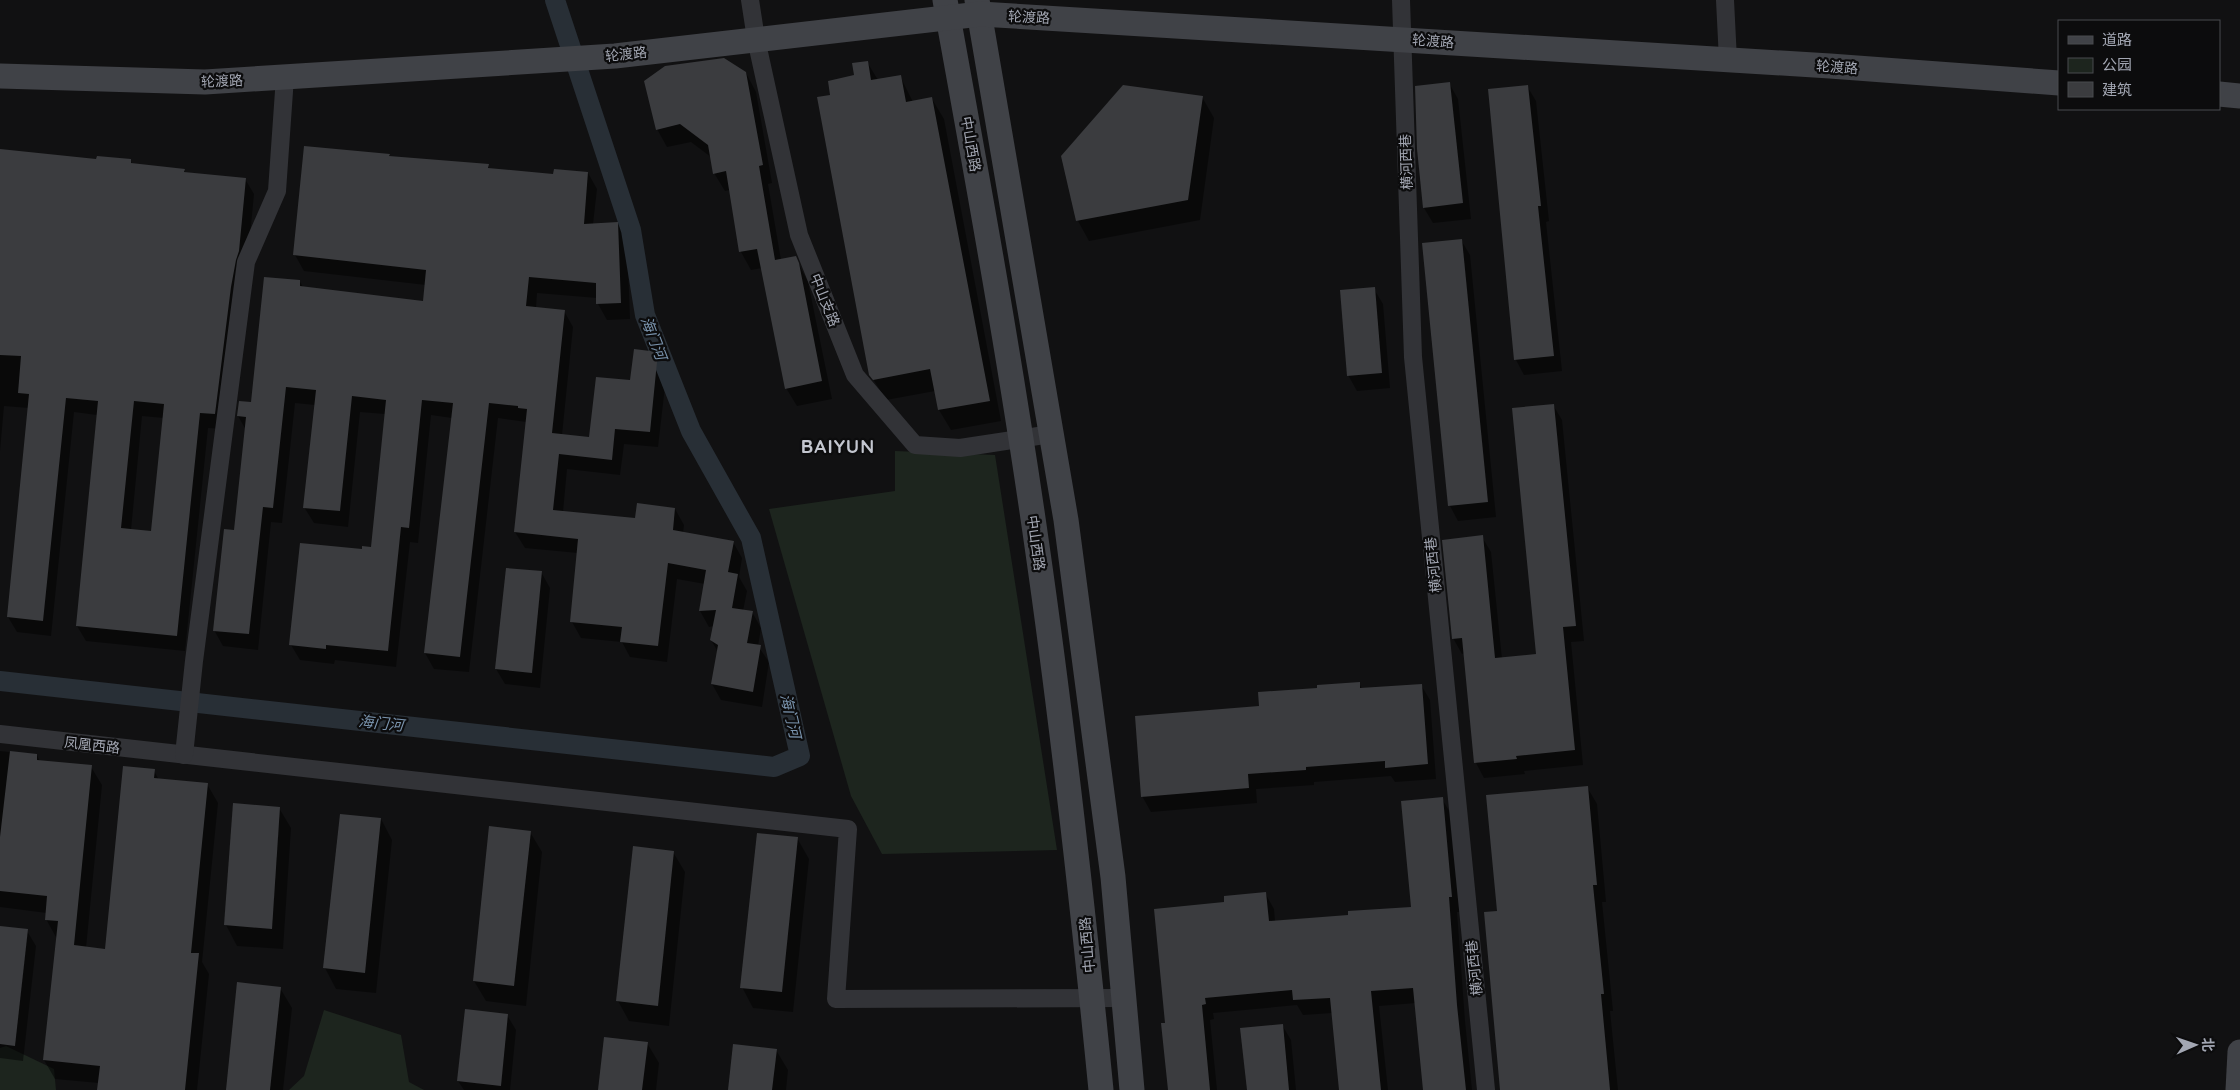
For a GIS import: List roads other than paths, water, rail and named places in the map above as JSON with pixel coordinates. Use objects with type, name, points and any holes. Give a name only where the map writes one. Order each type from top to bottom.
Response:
[{"type":"main road","name":"轮渡路","points":[[0,76],[206,82],[615,56],[756,39],[947,8],[979,7],[1402,40],[2058,83]]},
{"type":"main road","points":[[979,7],[1066,520],[1113,877],[1132,1090]]},
{"type":"main road","name":"中山西路","points":[[947,8],[1037,545],[1081,883],[1100,1090]]},
{"type":"main road","points":[[2220,94],[2240,96]]},
{"type":"main road","points":[[2238,1090],[2240,1052]]},
{"type":"street","name":"中山支路","points":[[750,0],[756,39],[799,235],[856,375],[915,446],[960,448],[1051,434]]},
{"type":"street","name":"横河西巷","points":[[1401,0],[1413,357],[1486,1090]]},
{"type":"street","points":[[1725,0],[1728,60]]},
{"type":"street","points":[[185,749],[194,661],[246,262],[277,191],[285,77]]},
{"type":"street","name":"凤凰西路","points":[[0,734],[185,749],[848,829],[836,999],[1092,998]]},
{"type":"street","points":[[1092,998],[1124,998]]},
{"type":"waterway","name":"海门河","points":[[0,681],[774,767],[800,756],[751,538],[691,431],[645,315],[631,230],[555,0]]},
{"type":"district","name":"BAIYUN","points":[[838,446]]}]
